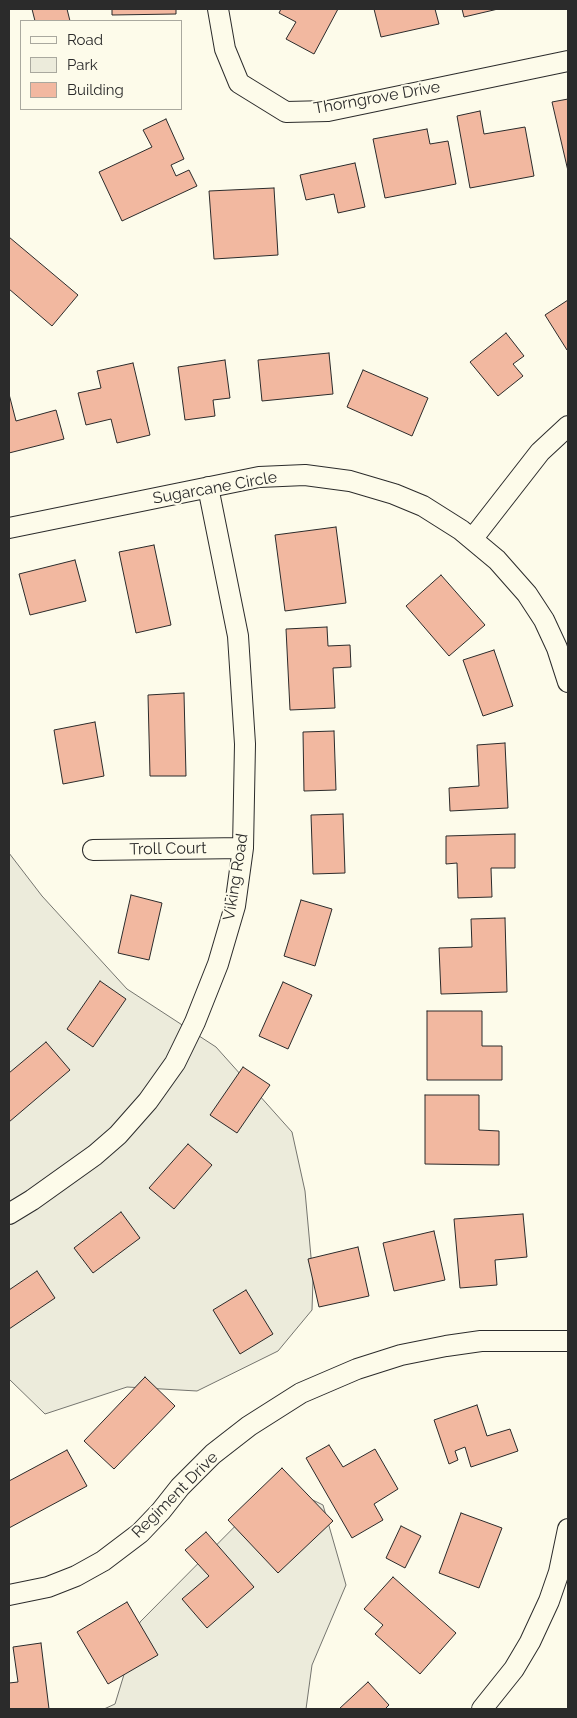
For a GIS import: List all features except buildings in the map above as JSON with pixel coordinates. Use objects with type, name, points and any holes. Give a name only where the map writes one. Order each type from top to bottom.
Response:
[{"type":"street","name":"Thorngrove Drive","points":[[218,9],[225,48],[239,83],[286,112],[328,111],[568,61]]},
{"type":"street","points":[[473,538],[540,452],[568,426]]},
{"type":"street","name":"Sugarcane Circle","points":[[9,528],[259,477],[305,475],[350,480],[394,494],[423,506],[473,538],[497,560],[544,620],[557,648],[568,682]]},
{"type":"street","name":"Viking Road","points":[[9,1214],[32,1200],[118,1135],[148,1101],[175,1063],[196,1022],[218,964],[235,906],[243,848],[245,744],[238,636],[208,487]]},
{"type":"street","name":"Troll Court","points":[[93,850],[243,848]]},
{"type":"street","name":"Regiment Drive","points":[[9,1595],[48,1587],[76,1576],[103,1561],[140,1533],[180,1487],[213,1454],[249,1426],[301,1394],[357,1368],[401,1355],[446,1346],[481,1342],[568,1340]]},
{"type":"street","points":[[482,1709],[514,1669],[530,1642],[557,1579],[568,1529]]},
{"type":"green space","points":[[9,853],[42,896],[127,989],[216,1047],[292,1132],[305,1191],[313,1279],[312,1310],[278,1351],[197,1391],[127,1387],[45,1414],[9,1379]]},
{"type":"green space","points":[[278,1483],[323,1505],[346,1585],[312,1665],[306,1709],[104,1709],[115,1704],[140,1622]]}]
